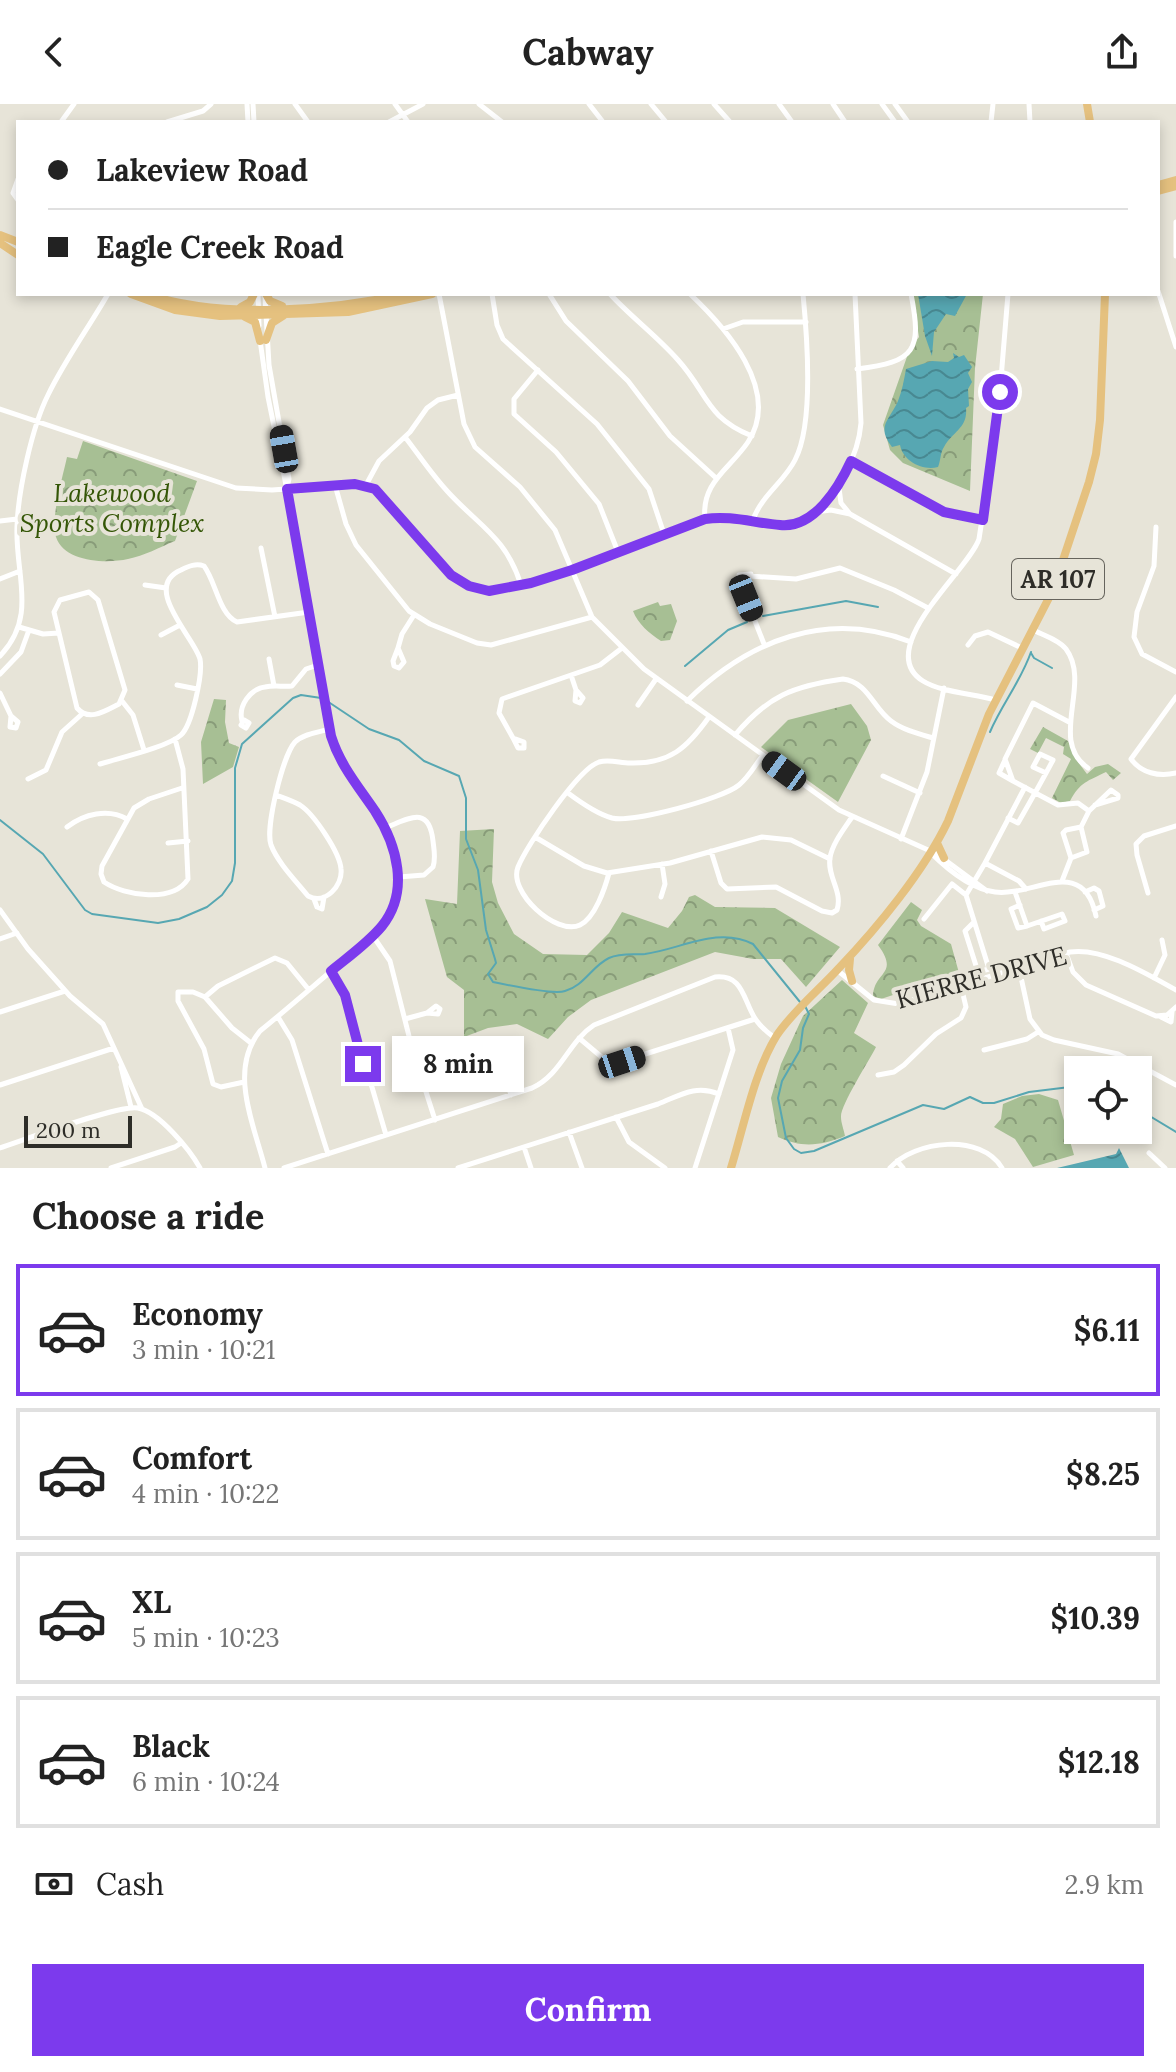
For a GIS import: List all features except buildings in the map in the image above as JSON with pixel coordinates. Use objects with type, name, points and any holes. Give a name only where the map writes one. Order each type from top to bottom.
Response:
[{"type":"main road","points":[[136,296],[175,310],[204,315],[342,306],[409,296]]},
{"type":"main road","points":[[153,296],[190,306],[236,312],[254,321],[263,340]]},
{"type":"main road","points":[[236,312],[254,296]]},
{"type":"main road","points":[[268,296],[287,310]]},
{"type":"main road","name":"AR 107","points":[[731,1168],[761,1070],[775,1038],[878,925],[937,843],[995,700],[1056,584],[1095,460],[1100,420],[1105,296]]},
{"type":"main road","points":[[263,340],[272,323],[287,310]]},
{"type":"main road","points":[[937,843],[944,858]]},
{"type":"main road","points":[[852,954],[848,968],[852,981]]},
{"type":"street","points":[[174,120],[203,111],[211,104]]},
{"type":"street","points":[[395,104],[407,120]]},
{"type":"street","points":[[393,120],[423,104]]},
{"type":"street","points":[[479,104],[499,120]]},
{"type":"street","points":[[589,104],[601,120]]},
{"type":"street","points":[[651,104],[664,120]]},
{"type":"street","points":[[714,104],[728,120]]},
{"type":"street","points":[[1176,222],[1176,256]]},
{"type":"street","points":[[0,656],[11,644],[19,627],[23,604],[17,519],[38,421],[49,392],[107,296]]},
{"type":"street","points":[[257,296],[262,311]]},
{"type":"street","points":[[265,1168],[244,1082],[244,1065],[251,1043],[373,936],[390,913],[396,899],[399,877],[395,854],[385,828],[342,764],[330,729],[268,397],[262,311],[266,296]]},
{"type":"street","points":[[439,296],[464,424],[472,443],[520,487],[550,523],[561,541],[592,617],[656,679],[763,755],[852,817],[944,858],[974,884]]},
{"type":"street","points":[[492,296],[497,325],[503,339],[589,415],[647,485],[664,534]]},
{"type":"street","points":[[550,296],[566,321],[628,381],[670,436],[716,478]]},
{"type":"street","points":[[612,296],[681,363],[719,417],[752,436]]},
{"type":"street","points":[[692,296],[723,329],[743,357],[754,381],[757,413],[752,436],[716,478],[705,497],[705,519]]},
{"type":"street","points":[[753,520],[767,495],[792,465],[803,441],[806,322],[803,296]]},
{"type":"street","points":[[0,409],[224,485],[250,489],[366,485],[382,495],[430,554],[464,584],[489,591],[572,570],[705,519],[727,517],[788,526],[801,522],[815,512],[839,486],[851,461],[861,423],[855,296]]},
{"type":"street","points":[[857,369],[890,364],[909,351],[918,327],[911,296]]},
{"type":"street","points":[[995,700],[925,683],[917,676],[910,660],[911,642],[928,608],[976,550],[998,415],[1008,296]]},
{"type":"street","points":[[1160,296],[1176,347]]},
{"type":"street","points":[[723,329],[748,322],[806,322]]},
{"type":"street","points":[[538,370],[514,399],[514,414],[556,452],[599,504],[618,552]]},
{"type":"street","points":[[366,485],[379,461],[405,437],[430,405],[442,398],[458,395]]},
{"type":"street","points":[[405,437],[448,492],[495,537],[521,585]]},
{"type":"street","points":[[851,461],[944,512],[983,520]]},
{"type":"street","points":[[335,485],[346,524],[356,545],[414,615],[470,641],[491,645],[592,617]]},
{"type":"street","points":[[839,486],[839,499],[850,514]]},
{"type":"street","points":[[815,512],[831,510],[850,514],[956,574]]},
{"type":"street","points":[[0,521],[17,519]]},
{"type":"street","points":[[1156,527],[1154,566],[1137,612],[1134,637],[1142,654],[1176,672]]},
{"type":"street","points":[[261,548],[275,617]]},
{"type":"street","points":[[100,764],[175,739],[188,725],[201,673],[200,659],[167,597],[166,588],[175,573],[201,564],[214,581],[230,619],[240,623],[309,612]]},
{"type":"street","points":[[764,644],[742,588],[747,578],[755,575],[796,579],[840,568],[928,608]]},
{"type":"street","points":[[0,579],[20,571]]},
{"type":"street","points":[[145,585],[166,588]]},
{"type":"street","points":[[122,701],[93,716],[82,714],[76,706],[54,612],[58,602],[83,593],[95,596],[124,683],[122,701],[133,715],[144,750]]},
{"type":"street","points":[[398,648],[402,634],[414,615]]},
{"type":"street","points":[[161,635],[180,625]]},
{"type":"street","points":[[19,627],[43,634],[59,633]]},
{"type":"street","points":[[687,701],[764,644],[795,635],[832,629],[881,631],[911,642]]},
{"type":"street","points":[[0,674],[21,652],[29,630]]},
{"type":"street","points":[[1033,630],[1062,644],[1069,654],[1076,684],[1069,722],[1072,743],[1080,761],[1088,768]]},
{"type":"street","points":[[968,645],[975,636],[988,632],[1023,649]]},
{"type":"street","points":[[513,738],[499,713],[502,699],[605,662],[622,648]]},
{"type":"street","points":[[269,659],[274,686]]},
{"type":"street","points":[[242,721],[240,712],[244,703],[261,687],[292,686],[306,669],[318,665]]},
{"type":"street","points":[[571,675],[576,690]]},
{"type":"street","points":[[638,705],[656,679]]},
{"type":"street","points":[[735,735],[774,698],[843,679],[862,686],[884,715],[895,724],[933,738]]},
{"type":"street","points":[[177,685],[197,689]]},
{"type":"street","points":[[901,839],[929,765],[944,688]]},
{"type":"street","points":[[0,693],[11,716]]},
{"type":"street","points":[[1176,697],[1131,761],[1155,774],[1176,773]]},
{"type":"street","points":[[1069,722],[1033,703],[1005,759],[1013,781],[1058,805],[1078,803],[1089,811]]},
{"type":"street","points":[[28,779],[46,770],[62,732],[82,714]]},
{"type":"street","points":[[609,873],[597,904],[583,923],[573,926],[548,918],[525,897],[516,880],[518,867],[535,837],[588,769],[601,762],[639,762],[676,753],[691,741],[709,717]]},
{"type":"street","points":[[324,897],[325,905],[320,909],[271,843],[269,824],[294,743],[304,736],[330,729]]},
{"type":"street","points":[[175,739],[183,769],[189,874],[181,888],[159,894],[137,893],[104,882],[101,870],[127,819],[142,802],[182,788]]},
{"type":"street","points":[[568,793],[605,816],[624,819],[685,806],[725,793],[742,782],[763,755]]},
{"type":"street","points":[[1008,818],[1018,823],[1046,773]]},
{"type":"street","points":[[883,776],[920,793]]},
{"type":"street","points":[[966,895],[1025,787]]},
{"type":"street","points":[[276,795],[307,810],[338,856],[341,876],[334,889],[324,897],[314,899]]},
{"type":"street","points":[[1071,858],[1087,852],[1081,827],[1095,805]]},
{"type":"street","points":[[67,827],[105,812],[113,812],[127,819]]},
{"type":"street","points":[[385,828],[417,817],[431,826],[435,857],[433,867],[424,875],[399,877]]},
{"type":"street","points":[[711,851],[721,883],[727,889],[776,887],[832,913],[837,910],[839,897],[830,872],[830,859],[834,846],[852,817]]},
{"type":"street","points":[[1148,893],[1136,844],[1144,836],[1176,826]]},
{"type":"street","points":[[1062,881],[1071,858],[1063,833],[1081,827]]},
{"type":"street","points":[[535,837],[588,868],[609,873],[662,864],[773,836],[791,840],[830,859]]},
{"type":"street","points":[[168,843],[188,841]]},
{"type":"street","points":[[930,852],[987,891],[1015,892],[1062,881],[1085,892],[1095,913],[1103,906],[1099,891],[1094,888],[1085,892]]},
{"type":"street","points":[[985,863],[1019,881],[1026,889]]},
{"type":"street","points":[[661,897],[665,884],[662,864]]},
{"type":"street","points":[[924,919],[952,884],[966,895],[989,969],[978,972],[965,931],[974,922]]},
{"type":"street","points":[[1015,892],[1027,926],[1041,921]]},
{"type":"street","points":[[0,910],[65,991],[103,1024],[121,1066],[131,1107]]},
{"type":"street","points":[[0,939],[17,933]]},
{"type":"street","points":[[373,936],[390,961],[435,1120]]},
{"type":"street","points":[[1154,978],[1165,955],[1162,940]]},
{"type":"street","name":"KIERRE DRIVE","points":[[837,970],[868,996],[890,1004],[906,1003],[1066,953],[1083,951],[1099,954],[1176,990]]},
{"type":"street","points":[[1066,953],[1073,972],[1086,985],[1160,1016],[1174,1009]]},
{"type":"street","points":[[205,997],[218,986],[275,958],[287,963],[309,990]]},
{"type":"street","points":[[1019,968],[1030,1019],[1038,1032],[1050,1039],[1118,1054],[1176,1085]]},
{"type":"street","points":[[331,971],[345,995],[386,1135]]},
{"type":"street","points":[[284,1168],[538,1085],[552,1075],[579,1038],[594,1025],[720,976],[729,977],[737,983],[755,1019],[775,1038]]},
{"type":"street","points":[[878,1075],[894,1072],[936,1034],[961,1018],[966,1007],[961,986]]},
{"type":"street","points":[[0,1012],[65,991]]},
{"type":"street","points":[[244,1082],[221,1087],[213,1084],[204,1049],[179,1004],[179,991],[205,997],[235,1031],[251,1043]]},
{"type":"street","points":[[405,1019],[427,1013]]},
{"type":"street","points":[[278,1017],[292,1040],[328,1154]]},
{"type":"street","points":[[579,1038],[604,1059],[617,1063],[755,1019]]},
{"type":"street","points":[[695,1168],[733,1047],[728,1028]]},
{"type":"street","points":[[984,1050],[1027,1039],[1038,1032]]},
{"type":"street","points":[[0,1085],[114,1048]]},
{"type":"street","points":[[501,1062],[511,1095]]},
{"type":"street","points":[[121,1066],[131,1081],[142,1109]]},
{"type":"street","points":[[458,1168],[479,1165],[690,1090],[719,1094]]},
{"type":"street","points":[[0,1148],[131,1107],[142,1109],[157,1118],[200,1168]]},
{"type":"street","points":[[616,1117],[629,1142],[665,1168]]},
{"type":"street","points":[[569,1132],[582,1168]]},
{"type":"street","points":[[111,1168],[181,1143]]},
{"type":"street","points":[[890,1168],[919,1150],[968,1145],[986,1150],[1002,1168]]},
{"type":"street","points":[[524,1147],[531,1168]]},
{"type":"street","points":[[1149,1153],[1165,1168]]},
{"type":"street","points":[[897,1161],[903,1168]]},
{"type":"green space","points":[[912,296],[983,296],[975,368],[970,491],[903,463],[890,450],[883,425],[909,351],[919,337]]},
{"type":"green space","name":"Lakewood Sports Complex","points":[[83,441],[197,481],[175,541],[146,554],[119,561],[87,559],[68,552],[60,545],[55,529],[60,486],[67,457],[77,459]]},
{"type":"green space","points":[[658,602],[660,606],[671,604],[677,621],[670,640],[661,641],[652,635],[633,611]]},
{"type":"green space","points":[[214,699],[226,700],[225,722],[229,743],[239,747],[233,767],[203,784],[201,742]]},
{"type":"green space","points":[[851,704],[867,726],[871,740],[838,802],[761,747],[788,720]]},
{"type":"green space","points":[[1043,727],[1068,741],[1087,774],[1095,767],[1108,764],[1121,773],[1113,780],[1106,772],[1089,780],[1070,801],[1061,803],[1052,798],[1071,759],[1063,754],[1064,747],[1046,738],[1038,753],[1030,749]]},
{"type":"green space","points":[[494,829],[492,882],[498,903],[514,934],[543,954],[587,955],[609,933],[622,912],[668,928],[689,897],[695,895],[715,907],[775,908],[840,947],[806,987],[781,959],[753,959],[715,952],[591,1000],[568,1017],[548,1039],[517,1024],[488,1028],[464,1037],[464,990],[447,977],[425,899],[457,904],[460,831]]},
{"type":"green space","points":[[911,902],[922,910],[917,920],[921,926],[951,944],[959,973],[881,999],[873,996],[874,988],[887,962],[878,945]]},
{"type":"green space","points":[[842,980],[868,1003],[854,1033],[876,1047],[842,1111],[845,1136],[811,1144],[786,1141],[778,1137],[771,1098],[781,1064],[803,1016]]},
{"type":"green space","points":[[1039,1094],[1058,1100],[1064,1121],[1064,1144],[1071,1144],[1074,1155],[1033,1167],[1015,1139],[994,1127],[1001,1119],[1003,1104],[1022,1096]]},
{"type":"water","points":[[918,296],[966,296],[955,316],[946,314],[934,332],[932,356]]},
{"type":"water","points":[[953,353],[959,357],[964,355],[972,367],[968,373],[972,382],[968,389],[969,406],[965,420],[943,449],[938,467],[920,466],[905,456],[900,445],[892,447],[884,428],[898,401],[906,369],[932,361],[948,362],[954,358]]},
{"type":"water","points":[[1119,1148],[1129,1168],[1057,1168],[1116,1154]]},
{"type":"waterway","points":[[763,616],[846,601],[878,607]]},
{"type":"waterway","points":[[685,666],[728,630],[747,622]]},
{"type":"waterway","points":[[990,732],[1031,652]]},
{"type":"waterway","points":[[1031,653],[1052,668]]},
{"type":"waterway","points":[[0,820],[43,854],[85,910],[92,914],[158,923],[179,919],[207,907],[222,895],[232,881],[235,863],[235,768],[242,744],[293,698],[301,695],[321,698]]},
{"type":"waterway","points":[[327,701],[369,729],[399,740],[424,761],[459,776],[466,798],[466,839],[478,870],[486,930],[496,963],[488,974],[493,982],[541,991],[565,991],[578,985],[613,956],[645,954],[699,940],[726,937],[753,944],[800,1002]]},
{"type":"waterway","points":[[805,1006],[809,1014],[803,1028],[800,1050],[782,1081],[778,1098],[786,1138],[801,1153],[814,1151],[923,1105],[944,1109],[970,1097],[983,1103],[994,1103],[1029,1092],[1064,1088]]},
{"type":"waterway","points":[[1152,1117],[1176,1132]]},
{"type":"route","points":[[363,1064],[342,986],[331,971],[385,922],[396,899],[399,883],[397,860],[381,821],[342,764],[331,736],[287,489],[355,484],[371,487],[382,495],[451,575],[475,589],[497,591],[572,570],[705,519],[727,517],[788,526],[796,524],[815,512],[839,486],[851,461],[935,508],[961,517],[983,520],[1000,392]]}]
